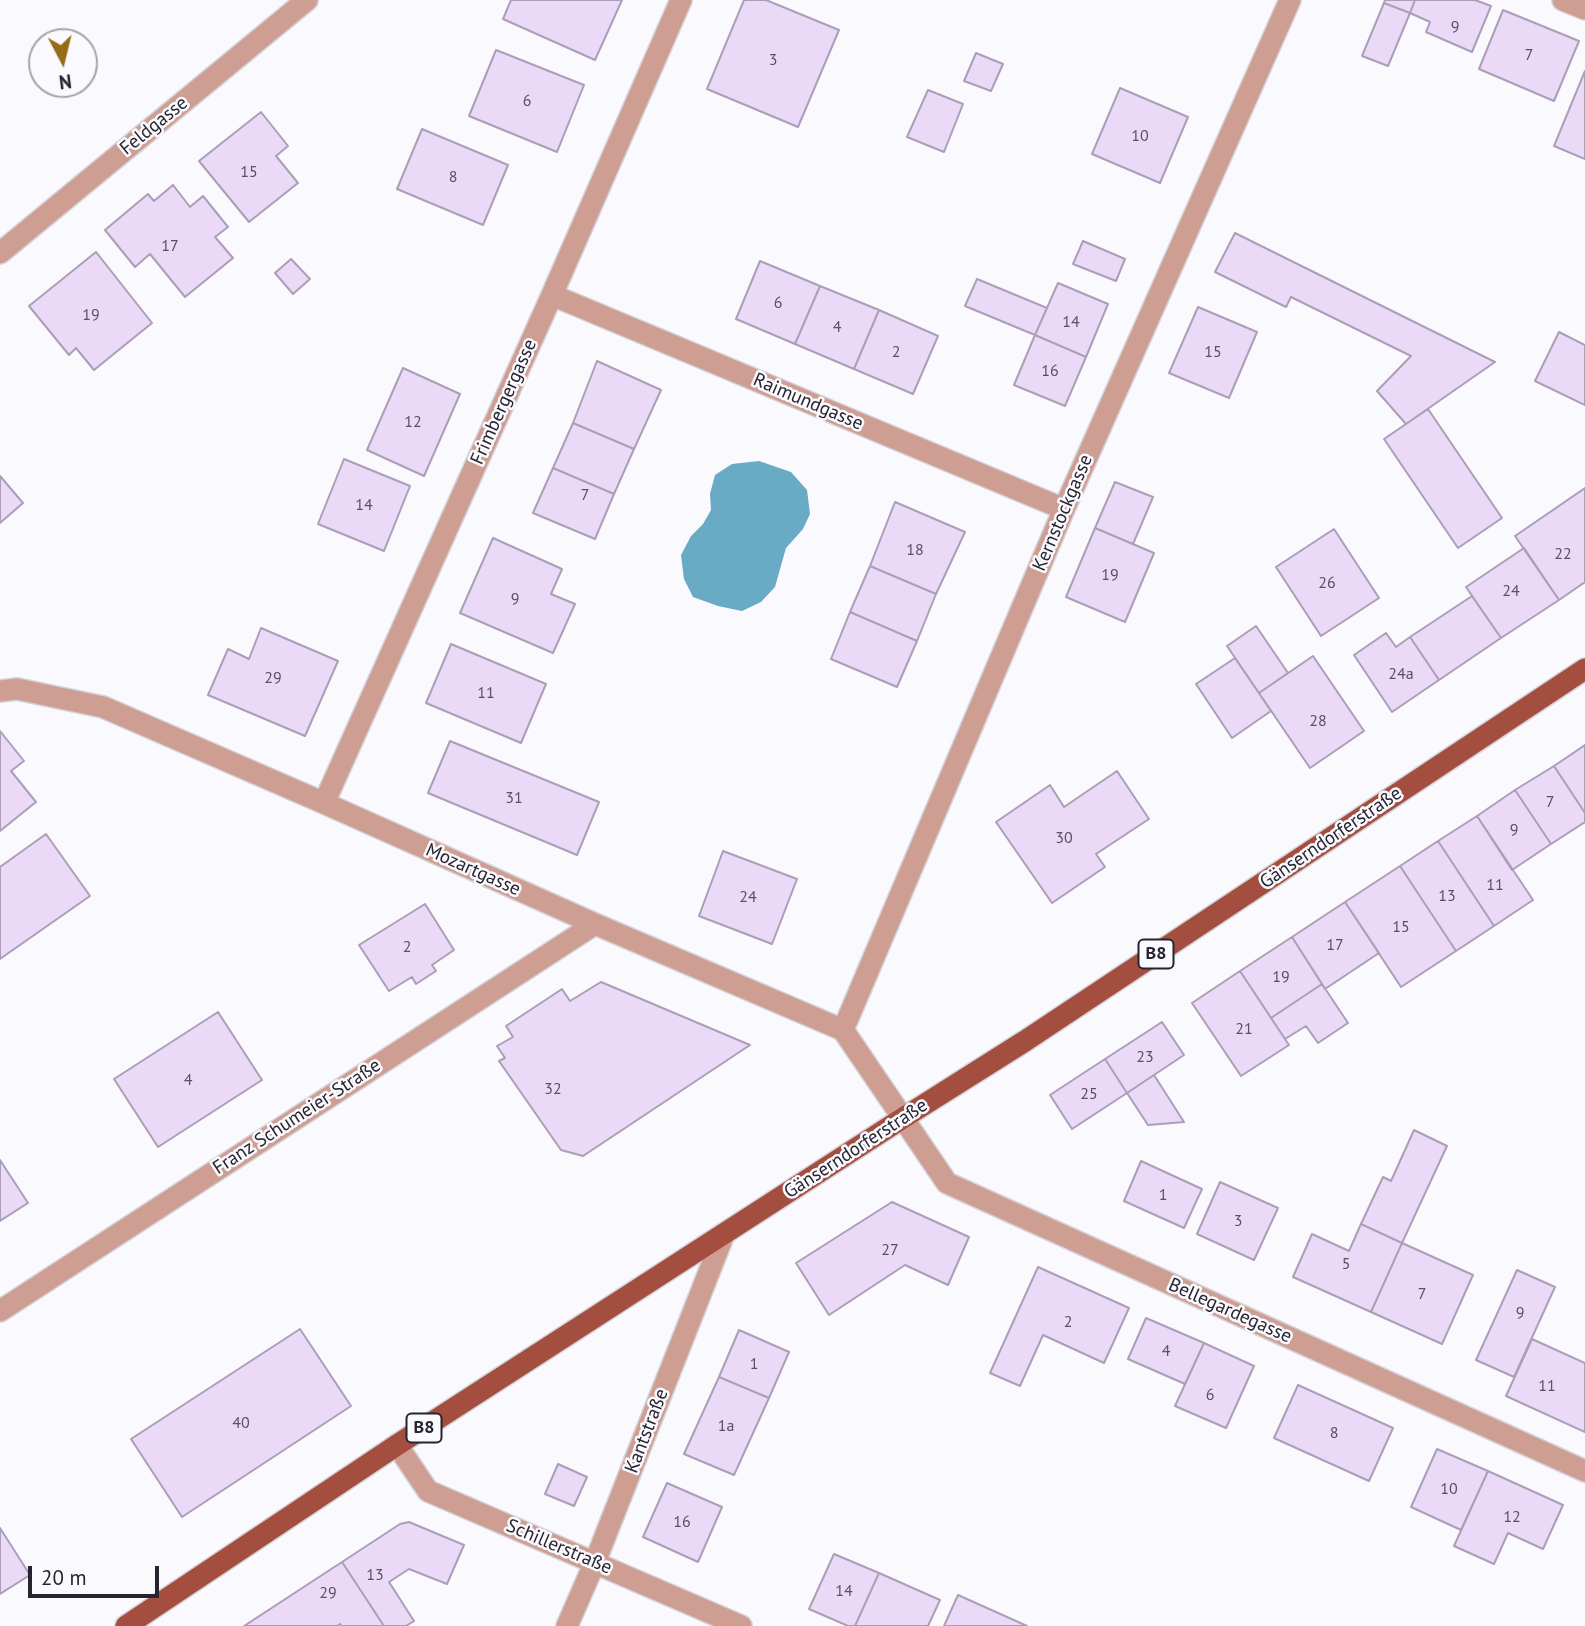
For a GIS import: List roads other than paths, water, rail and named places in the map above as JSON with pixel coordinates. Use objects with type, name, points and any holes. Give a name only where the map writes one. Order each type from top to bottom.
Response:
[{"type":"main road","name":"Gänserndorferstraße","points":[[126,1626],[397,1445],[1036,1033],[1585,669]]},
{"type":"street","name":"Feldgasse","points":[[0,253],[307,0]]},
{"type":"street","name":"Frimbergergasse","points":[[324,803],[681,0]]},
{"type":"street","name":"Kernstockgasse","points":[[843,1030],[1064,509],[1290,0]]},
{"type":"street","points":[[1563,0],[1585,9]]},
{"type":"street","name":"Raimundgasse","points":[[552,295],[1064,509]]},
{"type":"street","name":"Mozartgasse","points":[[0,691],[17,689],[103,707],[843,1030]]},
{"type":"street","name":"Franz Schumeier-Straße","points":[[0,1311],[595,924]]},
{"type":"street","points":[[843,1030],[903,1118]]},
{"type":"street","name":"Bellegardegasse","points":[[903,1118],[947,1183],[1585,1471]]},
{"type":"street","name":"Kantstraße","points":[[567,1626],[595,1563],[724,1234]]},
{"type":"street","name":"Schillerstraße","points":[[397,1445],[428,1491],[741,1626]]},
{"type":"water","points":[[759,461],[791,472],[807,490],[810,514],[803,529],[786,548],[775,587],[761,602],[742,611],[693,597],[684,579],[681,555],[691,536],[703,524],[711,510],[710,494],[715,475],[732,464]]}]
